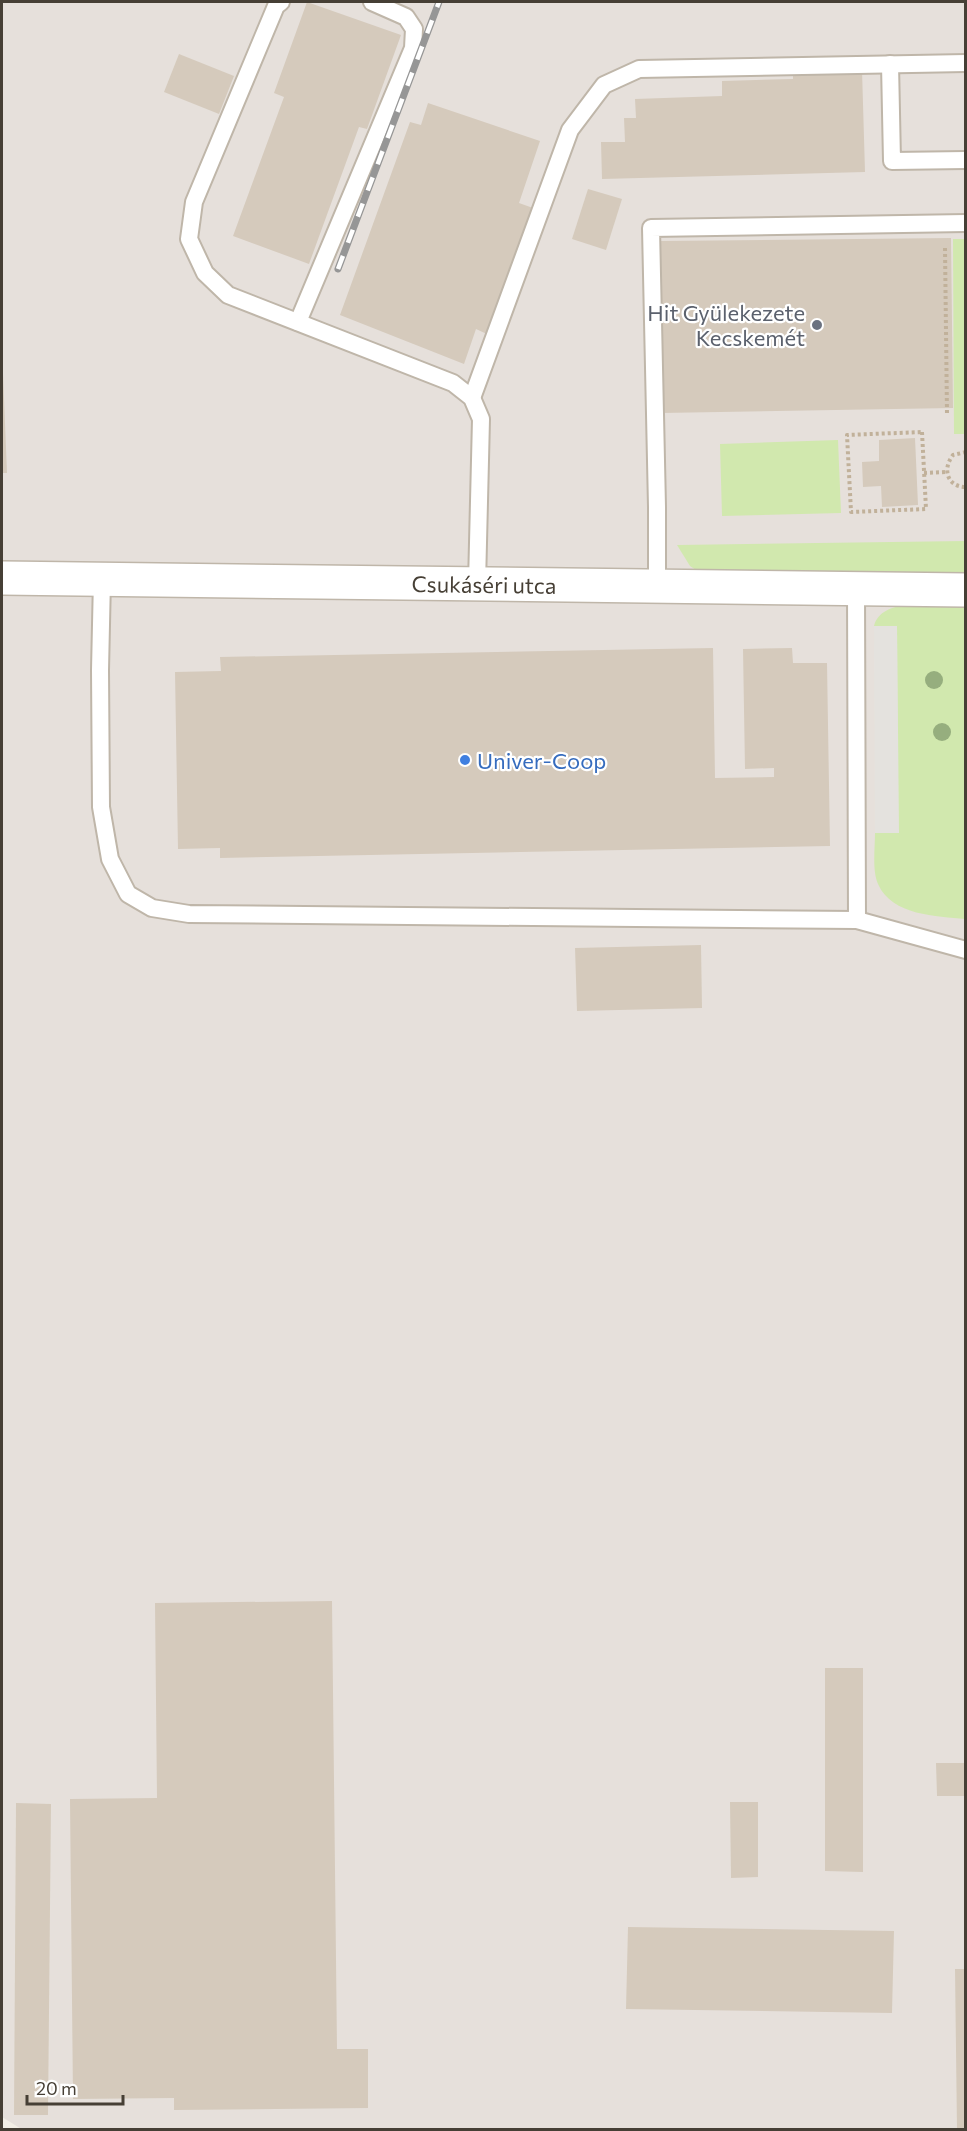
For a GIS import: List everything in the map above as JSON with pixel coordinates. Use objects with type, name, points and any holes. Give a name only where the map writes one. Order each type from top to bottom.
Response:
[{"type":"street","name":"Csukáséri utca","points":[[2,579],[966,590]]},
{"type":"lane","points":[[281,2],[276,6],[194,202],[189,239],[205,273],[228,295],[453,383],[472,398],[481,419],[477,584]]},
{"type":"lane","points":[[298,322],[413,48],[414,29],[406,17],[372,2]]},
{"type":"lane","points":[[472,398],[570,130],[604,85],[639,69],[966,63]]},
{"type":"lane","points":[[890,64],[892,161],[966,160]]},
{"type":"lane","points":[[657,586],[651,228],[966,223]]},
{"type":"lane","points":[[102,579],[101,807],[110,859],[128,894],[152,908],[189,914],[857,920],[966,950]]},
{"type":"lane","points":[[856,589],[857,920]]},
{"type":"path","points":[[945,224],[947,414]]},
{"type":"path","points":[[922,432],[924,473],[926,509],[851,512],[848,435],[922,432]]},
{"type":"path","points":[[966,452],[953,455],[946,472],[951,482],[956,486],[966,488]]},
{"type":"path","points":[[924,473],[946,472]]},
{"type":"shaded area","points":[[2,2],[965,2],[965,2129],[23,2130],[2,2117]]},
{"type":"shaded area","points":[[874,626],[897,626],[899,833],[875,833]]},
{"type":"green space","points":[[953,239],[965,239],[965,434],[954,434]]},
{"type":"green space","points":[[838,440],[841,513],[722,516],[720,444]]},
{"type":"green space","points":[[965,541],[965,575],[702,574],[690,566],[677,545]]},
{"type":"green space","points":[[906,605],[965,605],[965,919],[929,915],[894,903],[878,884],[875,872],[875,833],[898,833],[897,626],[874,626],[882,613]]},
{"type":"building","points":[[307,2],[401,35],[367,129],[359,127],[309,264],[233,236],[284,97],[274,93]]},
{"type":"building","points":[[179,54],[234,76],[219,114],[164,92]]},
{"type":"building","points":[[862,70],[865,172],[602,179],[601,142],[625,142],[624,118],[636,118],[635,99],[722,96],[722,81],[793,79],[793,72]]},
{"type":"building","points":[[428,103],[540,141],[519,203],[533,208],[489,335],[476,329],[464,364],[340,315],[410,122],[421,125]]},
{"type":"building","points":[[588,189],[622,199],[606,250],[572,239]]},
{"type":"building","name":"Hit Gyülekezete Kecskemét","points":[[951,238],[953,408],[661,413],[660,241]]},
{"type":"building","points":[[3,373],[7,473],[2,473]]},
{"type":"building","points":[[915,438],[918,505],[882,507],[881,486],[863,487],[862,462],[879,461],[879,440]]},
{"type":"building","points":[[713,648],[715,778],[774,777],[774,768],[745,769],[743,649],[792,648],[793,663],[827,663],[830,846],[220,858],[220,848],[178,849],[175,672],[221,671],[220,657]]},
{"type":"building","points":[[701,945],[702,1008],[577,1011],[575,948]]},
{"type":"building","points":[[332,1601],[337,2049],[368,2049],[368,2108],[174,2110],[174,2098],[73,2099],[70,1799],[157,1798],[155,1603]]},
{"type":"building","points":[[825,1668],[863,1668],[863,1872],[825,1871]]},
{"type":"building","points":[[936,1763],[966,1763],[966,1796],[937,1796]]},
{"type":"building","points":[[730,1802],[758,1802],[758,1877],[731,1878]]},
{"type":"building","points":[[16,1803],[51,1804],[48,2115],[14,2115]]},
{"type":"building","points":[[628,1927],[894,1931],[892,2013],[626,2009]]},
{"type":"building","points":[[955,1969],[966,1969],[966,2130],[957,2130]]},
{"type":"railway","points":[[338,269],[439,2]]},
{"type":"place","name":"Hit Gyülekezete Kecskemét","points":[[817,325]]},
{"type":"place","name":"Univer-Coop","points":[[465,760]]}]
